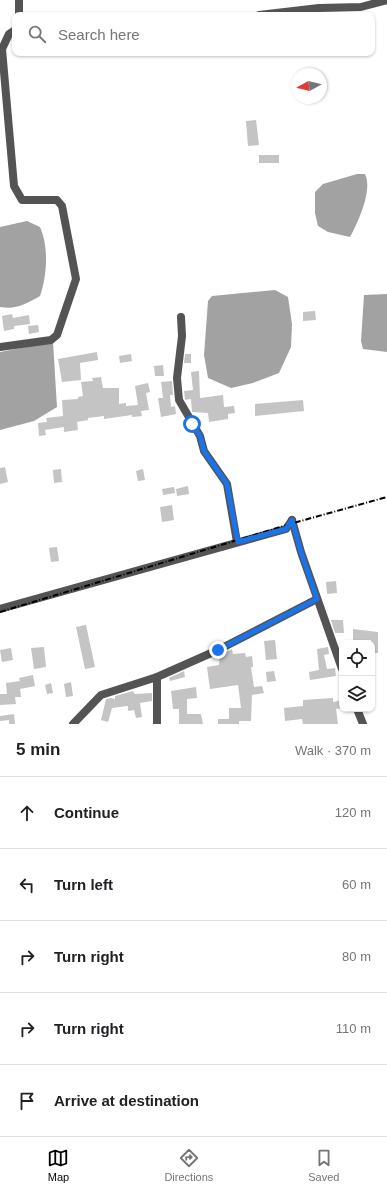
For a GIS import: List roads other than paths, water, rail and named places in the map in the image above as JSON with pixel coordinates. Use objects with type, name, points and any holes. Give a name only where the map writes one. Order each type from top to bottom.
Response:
[{"type":"street","points":[[19,0],[19,12]]},
{"type":"street","points":[[285,12],[319,8],[361,7],[387,0]]},
{"type":"street","points":[[0,347],[50,340],[57,335],[76,279],[62,206],[57,200],[22,200],[14,186],[2,49],[9,34],[12,32]]},
{"type":"street","points":[[181,317],[182,336],[177,378],[179,400],[200,436],[204,451],[227,484],[238,542]]},
{"type":"street","points":[[0,609],[286,529],[292,520],[301,552],[339,661]]},
{"type":"street","points":[[73,724],[101,695],[157,677],[218,650],[317,599]]},
{"type":"street","points":[[157,677],[157,724]]},
{"type":"street","points":[[358,712],[363,724]]},
{"type":"railway","points":[[0,612],[297,522],[387,497]]}]
